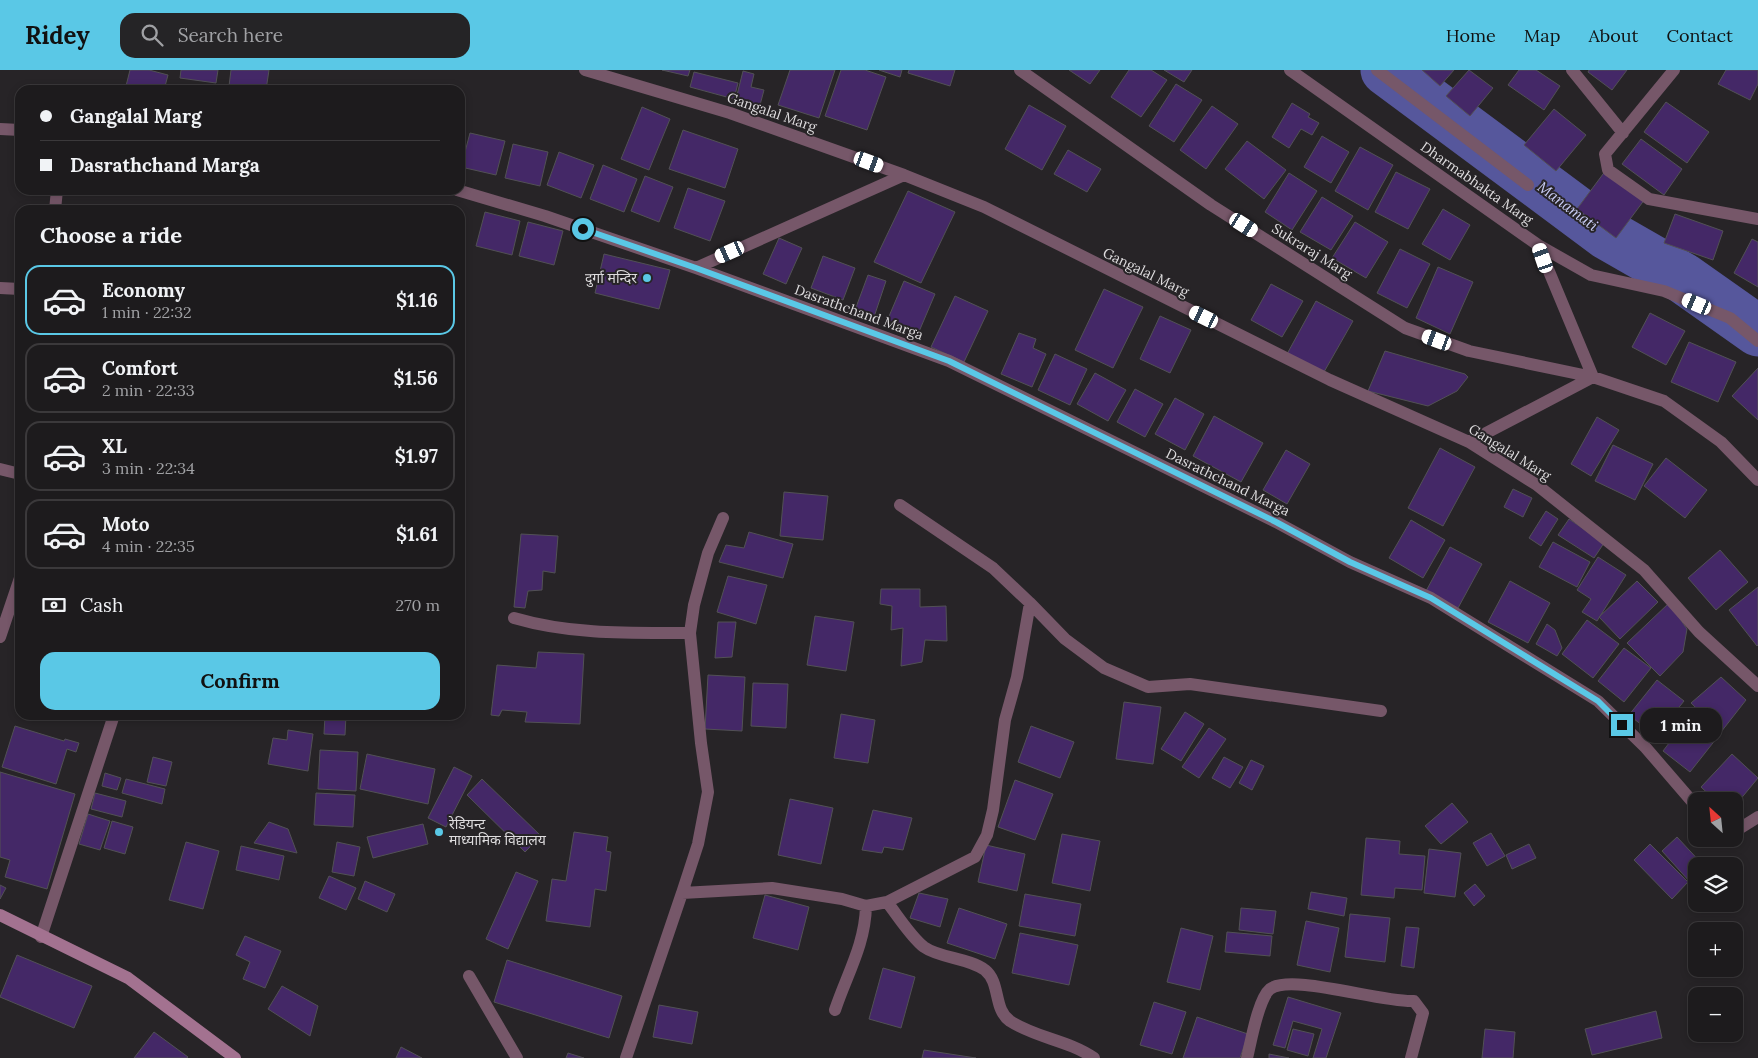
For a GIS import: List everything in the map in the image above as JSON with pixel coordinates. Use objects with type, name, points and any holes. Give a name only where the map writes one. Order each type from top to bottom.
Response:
[{"type":"street","name":"Gangalal Marg","points":[[585,70],[730,113],[904,175],[984,208],[1330,380],[1469,442],[1536,484],[1644,570],[1699,632],[1758,686]]},
{"type":"street","name":"Sukraraj Marg","points":[[1020,70],[1211,205],[1404,328],[1469,352],[1593,377]]},
{"type":"street","name":"Dharmabhakta Marg","points":[[1290,70],[1538,245],[1593,377]]},
{"type":"street","points":[[1377,70],[1528,185]]},
{"type":"street","points":[[1572,70],[1623,133]]},
{"type":"street","points":[[1674,70],[1604,154],[1608,170],[1649,199],[1758,220]]},
{"type":"street","points":[[0,130],[15,130]]},
{"type":"street","points":[[465,192],[545,216],[696,268],[904,175]]},
{"type":"street","points":[[1538,245],[1591,275],[1664,291],[1730,318],[1758,341]]},
{"type":"street","name":"Dasrathchand Marga","points":[[696,268],[949,361],[1276,522],[1350,562],[1431,598],[1598,701],[1646,748],[1688,797]]},
{"type":"street","points":[[0,288],[15,289]]},
{"type":"street","points":[[1469,442],[1593,377],[1664,401],[1721,442],[1758,480]]},
{"type":"street","points":[[0,469],[15,473]]},
{"type":"street","points":[[900,505],[993,568],[1065,639],[1104,668],[1148,687],[1190,684],[1381,711]]},
{"type":"street","points":[[626,1058],[698,844],[708,792],[690,633],[694,605],[708,553],[723,518]]},
{"type":"street","points":[[0,637],[15,593]]},
{"type":"street","points":[[682,893],[772,888],[842,899],[866,906],[887,902],[975,857],[987,835],[993,810],[1005,720],[1017,677],[1030,604]]},
{"type":"street","points":[[514,618],[544,627],[601,633],[690,633]]},
{"type":"street","points":[[41,936],[112,720]]},
{"type":"street","points":[[1743,826],[1758,817]]},
{"type":"street","points":[[887,902],[924,947],[985,970],[993,981],[999,1006],[1007,1019],[1022,1028],[1080,1048],[1094,1058]]},
{"type":"street","points":[[835,1010],[845,979],[856,960],[865,925],[866,906]]},
{"type":"street","points":[[0,915],[128,978],[235,1058]]},
{"type":"street","points":[[469,976],[517,1058]]},
{"type":"street","points":[[1247,1058],[1260,1010],[1269,990],[1277,985],[1311,984],[1398,1002],[1414,1002],[1423,1013],[1412,1058]]},
{"type":"building","points":[[130,70],[149,70],[168,75],[165,85],[126,85]]},
{"type":"building","points":[[181,70],[218,70],[216,83],[180,78]]},
{"type":"building","points":[[231,70],[269,70],[267,85],[229,85]]},
{"type":"building","points":[[662,70],[690,70],[688,76]]},
{"type":"building","points":[[790,70],[835,70],[819,118],[778,105]]},
{"type":"building","points":[[841,70],[865,70],[886,77],[867,130],[825,116]]},
{"type":"building","points":[[879,70],[902,70],[900,77]]},
{"type":"building","points":[[909,70],[955,70],[950,86],[908,73]]},
{"type":"building","points":[[1069,70],[1100,70],[1090,84]]},
{"type":"building","points":[[1129,70],[1151,70],[1167,80],[1141,117],[1111,97]]},
{"type":"building","points":[[1164,70],[1192,70],[1184,82]]},
{"type":"building","points":[[1422,70],[1454,70],[1440,86]]},
{"type":"building","points":[[1469,70],[1493,88],[1470,116],[1446,96]]},
{"type":"building","points":[[1519,70],[1536,70],[1560,86],[1544,110],[1508,85]]},
{"type":"building","points":[[1589,70],[1627,70],[1612,90],[1588,72]]},
{"type":"building","points":[[1726,70],[1758,70],[1758,84],[1750,100],[1718,84]]},
{"type":"building","points":[[743,71],[754,74],[751,87],[764,90],[760,105],[736,99]]},
{"type":"building","points":[[694,72],[738,83],[734,99],[690,87]]},
{"type":"building","points":[[1176,84],[1202,100],[1174,142],[1149,126]]},
{"type":"building","points":[[1666,102],[1709,132],[1687,163],[1644,132]]},
{"type":"building","points":[[1292,103],[1310,114],[1308,117],[1319,123],[1312,135],[1301,129],[1289,148],[1272,137]]},
{"type":"building","points":[[1029,105],[1066,126],[1042,170],[1005,149]]},
{"type":"building","points":[[1212,106],[1238,124],[1206,169],[1180,150]]},
{"type":"building","points":[[642,107],[670,119],[649,170],[621,159]]},
{"type":"building","points":[[1554,109],[1586,135],[1556,171],[1524,145]]},
{"type":"building","points":[[683,130],[738,149],[725,188],[669,169]]},
{"type":"building","points":[[470,133],[505,141],[496,175],[465,168],[465,152]]},
{"type":"building","points":[[1322,136],[1349,152],[1331,183],[1304,167]]},
{"type":"building","points":[[1641,139],[1682,169],[1664,195],[1622,164]]},
{"type":"building","points":[[1247,141],[1286,170],[1264,199],[1225,169]]},
{"type":"building","points":[[513,144],[548,152],[540,186],[505,178]]},
{"type":"building","points":[[1360,147],[1393,165],[1368,210],[1335,191]]},
{"type":"building","points":[[1068,150],[1101,169],[1087,192],[1054,174]]},
{"type":"building","points":[[559,152],[594,165],[581,198],[547,185]]},
{"type":"building","points":[[603,165],[637,179],[624,212],[590,199]]},
{"type":"building","points":[[1606,170],[1645,199],[1616,238],[1577,209]]},
{"type":"building","points":[[1396,172],[1430,189],[1408,229],[1375,212]]},
{"type":"building","points":[[1289,173],[1317,191],[1292,230],[1265,212]]},
{"type":"building","points":[[645,176],[673,187],[659,222],[631,211]]},
{"type":"building","points":[[688,188],[725,201],[710,241],[674,228]]},
{"type":"building","points":[[908,191],[955,212],[921,283],[874,262]]},
{"type":"building","points":[[1322,197],[1353,216],[1331,250],[1300,232]]},
{"type":"building","points":[[1443,209],[1470,225],[1450,260],[1422,244]]},
{"type":"building","points":[[485,212],[520,221],[512,255],[476,246]]},
{"type":"building","points":[[1675,214],[1723,231],[1713,260],[1664,243]]},
{"type":"building","points":[[528,222],[563,231],[554,265],[519,256]]},
{"type":"building","points":[[1355,222],[1388,242],[1366,278],[1332,258]]},
{"type":"building","points":[[779,238],[802,248],[786,284],[763,274]]},
{"type":"building","points":[[1752,239],[1758,242],[1758,287],[1734,273]]},
{"type":"building","points":[[1400,249],[1430,264],[1407,308],[1377,293]]},
{"type":"building","points":[[604,254],[670,270],[659,309],[595,293]]},
{"type":"building","points":[[823,256],[855,268],[843,300],[811,288]]},
{"type":"building","points":[[1438,267],[1473,282],[1450,334],[1416,318]]},
{"type":"building","points":[[868,275],[886,281],[874,317],[855,310]]},
{"type":"building","points":[[904,281],[935,294],[918,334],[887,321]]},
{"type":"building","points":[[1271,284],[1303,301],[1282,337],[1251,320]]},
{"type":"building","points":[[1104,289],[1143,307],[1113,368],[1075,350]]},
{"type":"building","points":[[955,296],[988,311],[964,362],[931,347]]},
{"type":"building","points":[[1316,301],[1353,321],[1324,372],[1287,354]]},
{"type":"building","points":[[1650,313],[1685,331],[1666,365],[1632,347]]},
{"type":"building","points":[[1160,316],[1191,330],[1170,373],[1140,359]]},
{"type":"building","points":[[1019,333],[1036,339],[1033,348],[1046,354],[1032,387],[1001,374]]},
{"type":"building","points":[[1689,342],[1736,362],[1718,402],[1671,382]]},
{"type":"building","points":[[1385,351],[1465,374],[1468,377],[1457,391],[1428,406],[1368,391]]},
{"type":"building","points":[[1055,354],[1087,369],[1070,405],[1038,390]]},
{"type":"building","points":[[1758,368],[1758,420],[1732,396]]},
{"type":"building","points":[[1095,373],[1126,390],[1108,421],[1077,404]]},
{"type":"building","points":[[1135,389],[1163,404],[1145,437],[1117,422]]},
{"type":"building","points":[[1175,398],[1204,414],[1185,450],[1155,434]]},
{"type":"building","points":[[1214,416],[1263,443],[1241,482],[1193,456]]},
{"type":"building","points":[[1597,417],[1619,430],[1591,476],[1571,464]]},
{"type":"building","points":[[1613,445],[1653,464],[1635,500],[1595,481]]},
{"type":"building","points":[[1440,448],[1475,467],[1443,526],[1408,508]]},
{"type":"building","points":[[1286,450],[1310,464],[1287,504],[1263,490]]},
{"type":"building","points":[[1666,458],[1707,490],[1685,518],[1644,486]]},
{"type":"building","points":[[1513,489],[1532,498],[1523,517],[1504,507]]},
{"type":"building","points":[[784,492],[828,496],[823,540],[780,536]]},
{"type":"building","points":[[1546,511],[1558,519],[1541,546],[1529,538]]},
{"type":"building","points":[[1569,519],[1604,543],[1594,558],[1558,535]]},
{"type":"building","points":[[1411,520],[1445,540],[1423,578],[1389,558]]},
{"type":"building","points":[[749,532],[793,544],[783,578],[719,562],[726,545],[744,548]]},
{"type":"building","points":[[521,534],[558,536],[555,573],[543,571],[542,590],[528,591],[525,608],[514,607]]},
{"type":"building","points":[[1553,542],[1590,562],[1577,587],[1539,567]]},
{"type":"building","points":[[1450,547],[1482,564],[1458,608],[1426,591]]},
{"type":"building","points":[[1720,550],[1748,582],[1716,610],[1688,578]]},
{"type":"building","points":[[1598,557],[1626,575],[1597,621],[1582,612],[1591,599],[1577,590]]},
{"type":"building","points":[[728,576],[767,585],[756,624],[717,612]]},
{"type":"building","points":[[1510,581],[1550,603],[1528,643],[1488,622]]},
{"type":"building","points":[[1637,581],[1658,602],[1620,639],[1599,617]]},
{"type":"building","points":[[1758,587],[1758,645],[1757,646],[1729,610]]},
{"type":"building","points":[[881,589],[920,589],[920,607],[946,606],[947,641],[925,640],[922,662],[901,666],[903,628],[891,630],[892,606],[880,604]]},
{"type":"building","points":[[1669,603],[1687,629],[1683,652],[1660,676],[1627,643]]},
{"type":"building","points":[[815,616],[854,622],[846,671],[807,665]]},
{"type":"building","points":[[1587,620],[1619,644],[1593,678],[1562,654]]},
{"type":"building","points":[[718,622],[736,622],[732,657],[715,658]]},
{"type":"building","points":[[1547,624],[1555,630],[1562,648],[1557,656],[1536,644]]},
{"type":"building","points":[[1624,648],[1651,668],[1624,702],[1598,681]]},
{"type":"building","points":[[538,652],[584,654],[580,724],[525,722],[527,712],[502,710],[499,716],[491,715],[497,665],[536,668]]},
{"type":"building","points":[[708,675],[745,677],[742,731],[705,729]]},
{"type":"building","points":[[1721,677],[1746,700],[1721,732],[1691,703]]},
{"type":"building","points":[[1657,680],[1684,701],[1656,736],[1629,715]]},
{"type":"building","points":[[753,683],[788,684],[786,728],[751,726]]},
{"type":"building","points":[[1124,702],[1161,707],[1153,764],[1116,759]]},
{"type":"building","points":[[1185,712],[1204,724],[1181,761],[1161,749]]},
{"type":"building","points":[[1692,713],[1720,734],[1690,772],[1663,751]]},
{"type":"building","points":[[841,714],[875,720],[868,763],[834,758]]},
{"type":"building","points":[[325,720],[346,720],[345,735],[324,734]]},
{"type":"building","points":[[15,726],[64,741],[65,739],[79,743],[76,752],[67,749],[56,784],[2,767]]},
{"type":"building","points":[[1031,726],[1074,742],[1060,778],[1018,762]]},
{"type":"building","points":[[1209,728],[1226,739],[1199,778],[1182,767]]},
{"type":"building","points":[[288,730],[313,734],[308,771],[268,764],[273,738],[287,740]]},
{"type":"building","points":[[320,750],[358,752],[356,791],[318,789]]},
{"type":"building","points":[[367,754],[435,769],[428,804],[360,789]]},
{"type":"building","points":[[1732,754],[1758,778],[1743,796],[1743,792],[1706,792],[1701,787]]},
{"type":"building","points":[[153,757],[172,762],[166,786],[147,782]]},
{"type":"building","points":[[1224,757],[1243,767],[1230,788],[1212,778]]},
{"type":"building","points":[[1251,760],[1264,766],[1252,790],[1239,783]]},
{"type":"building","points":[[454,767],[472,776],[446,827],[428,818]]},
{"type":"building","points":[[0,772],[75,794],[47,889],[5,877],[10,860],[0,857]]},
{"type":"building","points":[[105,773],[121,778],[117,790],[102,786]]},
{"type":"building","points":[[126,779],[165,789],[162,804],[122,793]]},
{"type":"building","points":[[482,779],[541,836],[525,852],[467,795]]},
{"type":"building","points":[[1015,780],[1053,794],[1035,840],[998,827]]},
{"type":"building","points":[[95,793],[126,801],[122,817],[91,809]]},
{"type":"building","points":[[316,793],[355,795],[353,827],[314,825]]},
{"type":"building","points":[[790,799],[833,808],[821,864],[778,855]]},
{"type":"building","points":[[1452,803],[1468,822],[1441,844],[1425,826]]},
{"type":"building","points":[[873,810],[912,818],[903,850],[884,847],[882,853],[862,850]]},
{"type":"building","points":[[88,814],[110,821],[100,850],[79,844]]},
{"type":"building","points":[[112,821],[133,827],[125,854],[104,848]]},
{"type":"building","points":[[269,822],[288,829],[297,853],[254,843]]},
{"type":"building","points":[[423,824],[428,844],[373,858],[367,837]]},
{"type":"building","points":[[574,832],[608,837],[606,851],[611,852],[606,891],[595,889],[590,927],[546,921],[552,879],[566,881]]},
{"type":"building","points":[[1491,833],[1505,856],[1487,866],[1473,843]]},
{"type":"building","points":[[1062,834],[1100,841],[1090,891],[1052,883]]},
{"type":"building","points":[[1677,837],[1696,857],[1688,857],[1688,880],[1662,851]]},
{"type":"building","points":[[1366,838],[1400,841],[1399,854],[1425,856],[1422,890],[1395,888],[1394,898],[1361,895]]},
{"type":"building","points":[[186,842],[219,851],[203,909],[169,900]]},
{"type":"building","points":[[337,842],[360,847],[354,876],[332,872]]},
{"type":"building","points":[[1529,844],[1536,858],[1512,869],[1506,855]]},
{"type":"building","points":[[1650,844],[1688,882],[1672,899],[1634,860]]},
{"type":"building","points":[[986,845],[1025,854],[1017,891],[978,882]]},
{"type":"building","points":[[241,846],[284,856],[279,880],[236,870]]},
{"type":"building","points":[[1429,849],[1461,853],[1455,897],[1424,893]]},
{"type":"building","points":[[516,872],[538,881],[508,949],[486,939]]},
{"type":"building","points":[[329,876],[356,888],[346,910],[319,898]]},
{"type":"building","points":[[365,881],[395,894],[387,912],[358,899]]},
{"type":"building","points":[[1475,884],[1485,896],[1474,906],[1464,893]]},
{"type":"building","points":[[0,885],[6,888],[0,899]]},
{"type":"building","points":[[1311,892],[1347,898],[1344,916],[1308,909]]},
{"type":"building","points":[[919,893],[948,899],[940,927],[910,918]]},
{"type":"building","points":[[1025,894],[1081,904],[1075,936],[1019,926]]},
{"type":"building","points":[[765,895],[809,907],[798,950],[753,938]]},
{"type":"building","points":[[959,908],[1007,924],[995,959],[947,943]]},
{"type":"building","points":[[1241,908],[1276,911],[1273,934],[1239,930]]},
{"type":"building","points":[[1350,914],[1390,918],[1385,962],[1345,957]]},
{"type":"building","points":[[1306,921],[1339,928],[1330,972],[1297,965]]},
{"type":"building","points":[[1406,927],[1419,928],[1414,968],[1401,966]]},
{"type":"building","points":[[1181,928],[1213,936],[1200,990],[1167,982]]},
{"type":"building","points":[[1227,932],[1272,936],[1270,956],[1225,952]]},
{"type":"building","points":[[1020,933],[1078,945],[1069,985],[1012,973]]},
{"type":"building","points":[[245,936],[281,951],[265,988],[243,979],[250,962],[236,955]]},
{"type":"building","points":[[17,955],[92,986],[74,1028],[0,997]]},
{"type":"building","points":[[507,960],[622,996],[609,1038],[494,1002]]},
{"type":"building","points":[[883,968],[915,977],[901,1028],[869,1019]]},
{"type":"building","points":[[282,986],[318,1006],[310,1036],[268,1009]]},
{"type":"building","points":[[1288,997],[1341,1013],[1326,1058],[1313,1058],[1322,1029],[1293,1021],[1285,1048],[1273,1045]]},
{"type":"building","points":[[1154,1002],[1186,1012],[1172,1054],[1140,1045]]},
{"type":"building","points":[[659,1005],[698,1012],[692,1044],[653,1037]]},
{"type":"building","points":[[1656,1011],[1662,1038],[1592,1055],[1585,1029]]},
{"type":"building","points":[[1197,1017],[1248,1034],[1240,1058],[1183,1058]]},
{"type":"building","points":[[1293,1029],[1314,1034],[1308,1056],[1287,1050]]},
{"type":"building","points":[[1485,1029],[1515,1032],[1513,1058],[1482,1058]]},
{"type":"building","points":[[154,1032],[188,1057],[134,1058]]},
{"type":"building","points":[[401,1047],[422,1058],[396,1058]]},
{"type":"building","points":[[924,1050],[976,1058],[922,1058]]},
{"type":"building","points":[[568,1053],[584,1058],[566,1058]]},
{"type":"building","points":[[1269,1054],[1289,1058],[1269,1058]]},
{"type":"waterway","name":"Manamati","points":[[1386,70],[1608,235],[1683,278],[1758,331]]},
{"type":"place","name":"दुर्गा मन्दिर","points":[[647,278]]},
{"type":"place","name":"रेडियन्ट माध्यामिक विद्यालय","points":[[439,832]]},
{"type":"route","points":[[583,229],[696,268],[949,361],[1276,522],[1350,562],[1431,598],[1598,701],[1622,725]]}]
